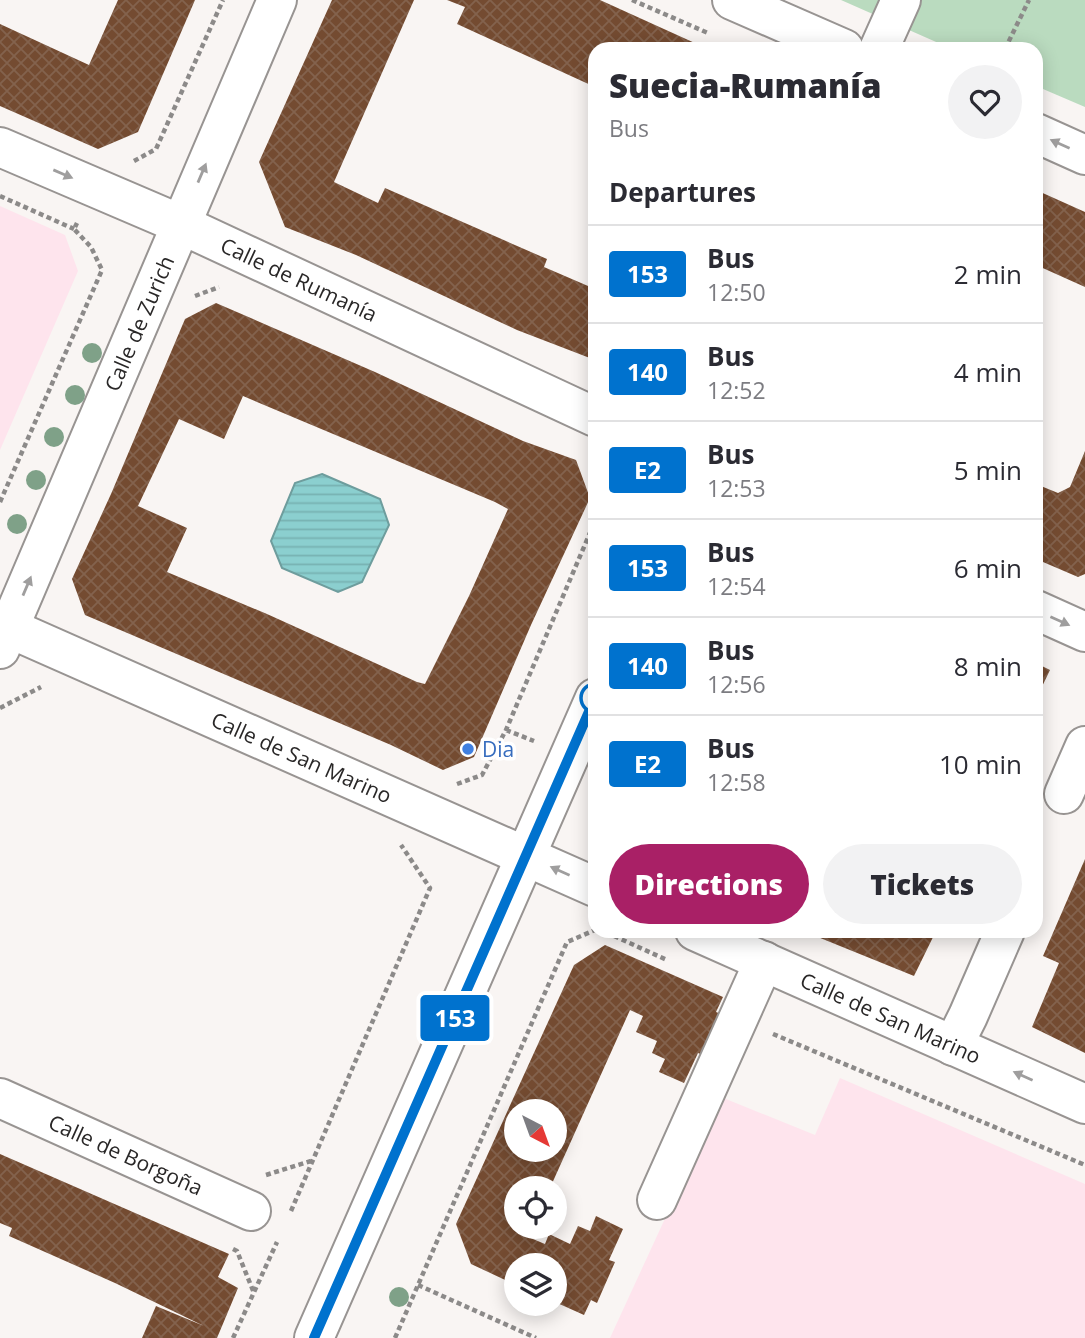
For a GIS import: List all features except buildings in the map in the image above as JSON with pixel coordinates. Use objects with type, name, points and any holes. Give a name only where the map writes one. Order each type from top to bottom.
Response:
[{"type":"street","name":"Calle de Zurich","points":[[5,638],[277,0]]},
{"type":"street","points":[[732,0],[828,42]]},
{"type":"street","points":[[882,42],[901,0]]},
{"type":"street","points":[[1043,136],[1085,155]]},
{"type":"street","name":"Calle de Rumanía","points":[[0,147],[180,224],[588,414]]},
{"type":"street","points":[[1043,613],[1085,632]]},
{"type":"street","name":"Calle de San Marino","points":[[5,638],[588,884]]},
{"type":"street","points":[[314,1338],[588,714]]},
{"type":"street","points":[[1064,794],[1085,746]]},
{"type":"street","name":"Calle de San Marino","points":[[711,938],[1085,1104]]},
{"type":"street","points":[[953,1046],[1002,938]]},
{"type":"street","points":[[657,1200],[764,961]]},
{"type":"street","name":"Calle de Borgoña","points":[[0,1098],[251,1210]]},
{"type":"path","points":[[74,229],[89,185],[102,161],[130,163],[156,149],[223,0]]},
{"type":"path","points":[[632,0],[718,37]]},
{"type":"path","points":[[1008,42],[1029,0]]},
{"type":"path","points":[[0,196],[74,229],[91,247],[102,270],[0,502]]},
{"type":"path","points":[[187,299],[217,286],[227,290]]},
{"type":"path","points":[[451,786],[482,775],[506,730],[588,538]]},
{"type":"path","points":[[0,708],[40,687],[52,692]]},
{"type":"path","points":[[289,1215],[430,888],[397,838]]},
{"type":"path","points":[[395,1338],[567,942],[588,934]]},
{"type":"path","points":[[623,938],[674,964]]},
{"type":"path","points":[[743,1006],[756,1027],[1085,1165]]},
{"type":"path","points":[[233,1338],[279,1237]]},
{"type":"path","points":[[225,1245],[237,1251],[254,1293]]},
{"type":"path","points":[[418,1285],[536,1338]]},
{"type":"shaded area","points":[[0,206],[65,235],[78,271],[0,450]]},
{"type":"shaded area","points":[[840,1078],[1085,1184],[1085,1338],[610,1338],[721,1097],[815,1135]]},
{"type":"green space","points":[[841,0],[1085,0],[1085,107],[1043,89],[1043,42],[936,42]]},
{"type":"water","points":[[322,474],[380,499],[389,525],[362,582],[338,592],[282,568],[271,541],[295,483]]},
{"type":"bus line","name":"153","points":[[314,1338],[588,714]]},
{"type":"place","name":"Dia","points":[[468,749]]}]
